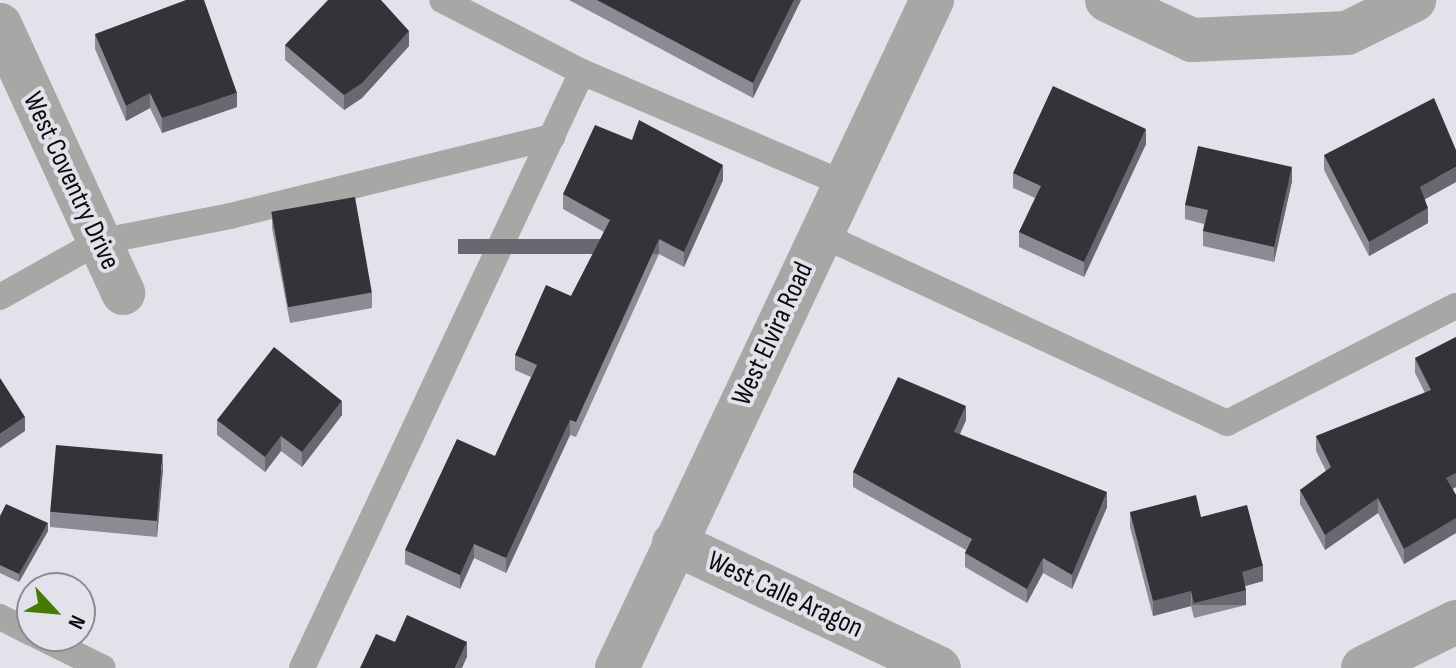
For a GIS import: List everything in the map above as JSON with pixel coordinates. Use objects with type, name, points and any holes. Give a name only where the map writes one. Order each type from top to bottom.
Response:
[{"type":"street","name":"West Elvira Road","points":[[617,668],[932,0]]},
{"type":"street","points":[[1107,0],[1192,40],[1347,33],[1414,0]]},
{"type":"street","name":"West Coventry Drive","points":[[0,25],[123,293]]},
{"type":"street","name":"West Calle Aragon","points":[[674,543],[939,668]]},
{"type":"street","points":[[1363,668],[1456,622]]},
{"type":"lane","points":[[442,0],[582,72],[844,184]]},
{"type":"lane","points":[[302,668],[582,72]]},
{"type":"lane","points":[[0,297],[98,242],[230,216],[552,137]]},
{"type":"lane","points":[[820,234],[1227,423],[1456,306]]},
{"type":"lane","points":[[70,652],[103,668]]},
{"type":"building","points":[[186,0],[204,0],[237,93],[162,118],[150,93],[126,106],[95,34]]},
{"type":"building","points":[[328,0],[381,0],[409,31],[362,83],[344,95],[285,45]]},
{"type":"building","points":[[597,0],[794,0],[753,83]]},
{"type":"building","points":[[1053,86],[1146,129],[1084,262],[1019,232],[1041,186],[1013,173]]},
{"type":"building","points":[[1434,98],[1456,150],[1456,167],[1420,187],[1428,208],[1369,242],[1324,155]]},
{"type":"building","points":[[639,120],[723,165],[684,252],[659,239],[576,422],[570,420],[506,558],[474,544],[460,575],[405,550],[457,439],[495,456],[537,365],[515,355],[546,285],[571,296],[610,220],[563,194],[595,125],[632,140]]},
{"type":"building","points":[[1198,146],[1292,167],[1274,247],[1203,231],[1208,210],[1185,205]]},
{"type":"building","points":[[355,197],[372,293],[288,307],[271,212]]},
{"type":"building","points":[[1456,337],[1456,473],[1446,478],[1456,495],[1456,518],[1404,549],[1378,498],[1325,535],[1300,490],[1331,467],[1316,436],[1431,390],[1415,358]]},
{"type":"building","points":[[274,347],[342,401],[302,452],[281,436],[265,457],[217,420]]},
{"type":"building","points":[[898,377],[966,406],[954,432],[1107,492],[1072,575],[1043,558],[1027,589],[965,553],[972,539],[853,472]]},
{"type":"building","points":[[0,378],[25,417],[0,434]]},
{"type":"building","points":[[56,445],[163,454],[157,521],[50,512]]},
{"type":"building","points":[[1196,495],[1201,517],[1247,505],[1263,566],[1242,572],[1246,590],[1194,603],[1191,591],[1153,601],[1130,512]]},
{"type":"building","points":[[6,504],[48,523],[20,572],[0,565],[0,516]]},
{"type":"building","points":[[407,615],[467,642],[455,668],[360,668],[376,634],[395,642]]}]
